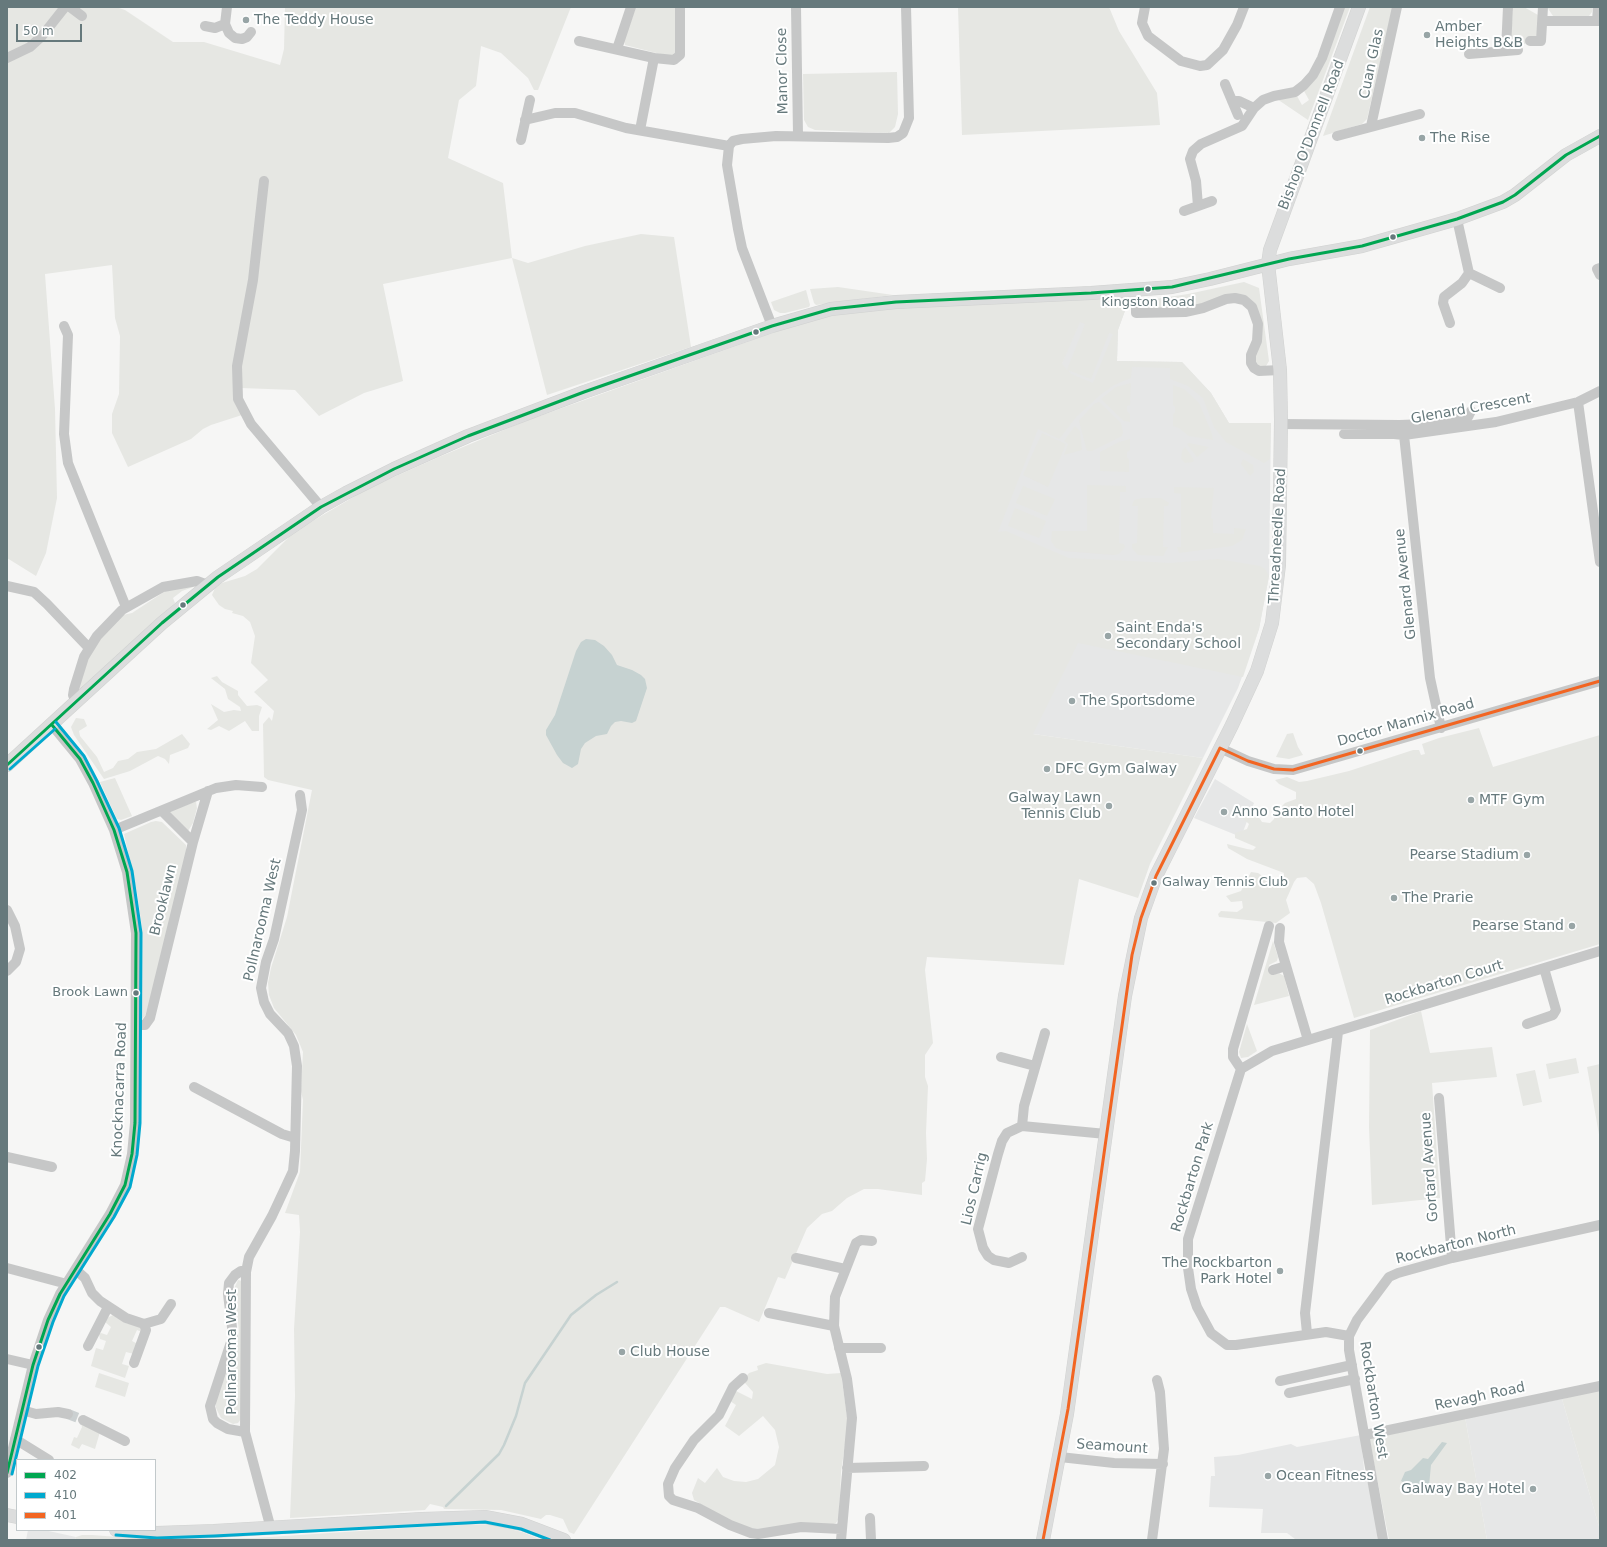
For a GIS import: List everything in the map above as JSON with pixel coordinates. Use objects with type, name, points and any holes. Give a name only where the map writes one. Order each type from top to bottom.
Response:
[{"type":"main road","name":"Bishop O'Donnell Road","points":[[1268,264],[1270,250],[1359,7]]},
{"type":"main road","points":[[7,765],[162,624],[208,585],[321,507],[380,475],[468,436],[577,395],[803,316],[855,306],[1091,293],[1172,286],[1210,279],[1268,264],[1362,246],[1457,219],[1489,208],[1515,195],[1566,155],[1600,136]]},
{"type":"main road","name":"Threadneedle Road","points":[[1043,1540],[1060,1457],[1124,996],[1141,918],[1156,876],[1257,671],[1272,623],[1279,565],[1281,424],[1280,370],[1268,264]]},
{"type":"main road","points":[[130,1531],[157,1533],[271,1529],[422,1519],[485,1517],[522,1524],[564,1540]]},
{"type":"street","points":[[7,58],[30,47],[42,36],[65,7]]},
{"type":"street","points":[[70,7],[82,16]]},
{"type":"street","points":[[227,7],[225,24],[227,30],[235,38],[245,38],[251,32]]},
{"type":"street","points":[[617,49],[631,7]]},
{"type":"street","points":[[579,41],[654,58],[674,60],[680,55],[680,7]]},
{"type":"street","name":"Manor Close","points":[[796,7],[798,135]]},
{"type":"street","points":[[772,326],[742,248],[727,165],[729,146],[733,141],[742,139],[798,135],[888,138],[897,137],[903,133],[909,118],[906,7]]},
{"type":"street","points":[[1145,7],[1142,20],[1146,33],[1155,43],[1176,58],[1190,65],[1207,65],[1223,50],[1237,25],[1244,7]]},
{"type":"street","points":[[1198,206],[1196,181],[1190,159],[1193,151],[1201,144],[1242,126],[1254,108],[1263,100],[1274,96],[1290,94],[1299,90],[1309,81],[1322,58],[1340,7]]},
{"type":"street","name":"Cuan Glas","points":[[1371,126],[1397,7]]},
{"type":"street","points":[[1506,50],[1508,7]]},
{"type":"street","points":[[1543,21],[1598,21],[1598,7]]},
{"type":"street","points":[[1530,41],[1541,41],[1543,21],[1540,8]]},
{"type":"street","points":[[205,26],[215,28],[225,24]]},
{"type":"street","points":[[1469,54],[1518,50]]},
{"type":"street","points":[[640,130],[654,58]]},
{"type":"street","points":[[1172,68],[1176,58]]},
{"type":"street","points":[[1225,84],[1238,115]]},
{"type":"street","points":[[1299,90],[1304,99]]},
{"type":"street","points":[[521,140],[530,100]]},
{"type":"street","points":[[1232,101],[1242,102],[1254,108]]},
{"type":"street","points":[[525,120],[555,113],[574,113],[613,125],[729,146]]},
{"type":"street","points":[[1337,136],[1420,114]]},
{"type":"street","points":[[264,181],[253,280],[237,366],[238,399],[251,424],[321,507]]},
{"type":"street","points":[[1184,211],[1212,201]]},
{"type":"street","points":[[1450,323],[1443,303],[1444,297],[1462,283],[1469,273],[1457,219]]},
{"type":"street","points":[[1600,268],[1598,269],[1600,275]]},
{"type":"street","points":[[1469,273],[1500,288]]},
{"type":"street","points":[[1136,304],[1136,313],[1178,312],[1199,310],[1230,298],[1244,300],[1252,307],[1258,324],[1257,341],[1251,355],[1251,363],[1254,368],[1260,371],[1280,370]]},
{"type":"street","points":[[64,326],[68,335],[64,434],[68,463],[126,607]]},
{"type":"street","name":"Glenard Crescent","points":[[1344,434],[1404,435],[1496,422],[1578,402],[1600,391]]},
{"type":"street","points":[[1578,402],[1600,562]]},
{"type":"street","points":[[1281,424],[1425,424],[1468,417],[1471,411]]},
{"type":"street","name":"Glenard Avenue","points":[[1404,435],[1430,678],[1442,728]]},
{"type":"street","points":[[76,703],[73,695],[74,689],[89,648],[105,627],[126,607],[163,587],[197,581],[208,585]]},
{"type":"street","points":[[7,586],[34,592],[89,648]]},
{"type":"street","name":"Doctor Mannix Road","points":[[1220,748],[1248,761],[1274,769],[1293,770],[1442,728],[1600,680]]},
{"type":"street","name":"Knocknacarra Road","points":[[7,1473],[13,1435],[22,1410],[33,1364],[48,1320],[67,1284],[111,1211],[127,1179],[134,1146],[137,1025],[136,933],[127,872],[114,830],[87,772],[80,759],[52,725]]},
{"type":"street","points":[[114,830],[208,791],[227,785],[262,787]]},
{"type":"street","name":"Brooklawn","points":[[137,1025],[145,1025],[150,1018],[192,842],[208,791]]},
{"type":"street","name":"Pollnarooma West","points":[[271,1529],[246,1432],[246,1272],[249,1257],[272,1216],[293,1171],[297,1066],[294,1046],[288,1034],[270,1014],[264,1002],[261,988],[266,962],[274,939],[302,810],[300,795]]},
{"type":"street","points":[[162,811],[192,842]]},
{"type":"street","points":[[7,910],[15,926],[20,949],[16,962],[7,971]]},
{"type":"street","points":[[1269,926],[1233,1049],[1233,1058],[1241,1069],[1263,1054],[1338,1032],[1305,1313],[1307,1333]]},
{"type":"street","points":[[1280,928],[1279,942],[1308,1040]]},
{"type":"street","name":"Rockbarton Court","points":[[1338,1032],[1353,1026],[1600,951]]},
{"type":"street","points":[[1273,970],[1286,966]]},
{"type":"street","points":[[1527,1024],[1553,1015],[1556,1010],[1544,968]]},
{"type":"street","points":[[1045,1033],[1023,1112],[1022,1126],[1106,1134]]},
{"type":"street","points":[[1001,1057],[1035,1066]]},
{"type":"street","name":"Rockbarton Park","points":[[1241,1069],[1190,1231],[1188,1257],[1192,1289],[1197,1307],[1210,1333],[1227,1344],[1236,1345],[1307,1333],[1326,1332],[1349,1336]]},
{"type":"street","points":[[194,1087],[282,1134],[295,1138]]},
{"type":"street","name":"Gortard Avenue","points":[[1439,1098],[1452,1258]]},
{"type":"street","name":"Lios Carrig","points":[[1022,1126],[1007,1133],[1002,1141],[978,1229],[983,1248],[988,1256],[994,1260],[1009,1263],[1022,1257]]},
{"type":"street","points":[[7,1157],[52,1168]]},
{"type":"street","name":"Rockbarton North","points":[[1349,1336],[1357,1320],[1389,1277],[1452,1258],[1600,1225]]},
{"type":"street","points":[[841,1540],[852,1429],[852,1409],[834,1326],[835,1297],[845,1269],[858,1241],[872,1241]]},
{"type":"street","points":[[796,1258],[845,1269]]},
{"type":"street","points":[[7,1268],[67,1284]]},
{"type":"street","points":[[76,1270],[85,1278],[92,1293],[108,1307],[126,1318],[144,1324],[161,1319],[171,1304]]},
{"type":"street","name":"Pollnarooma West","points":[[246,1272],[241,1271],[235,1275],[229,1283],[228,1294],[233,1336],[210,1406],[213,1418],[218,1424],[228,1429],[246,1432]]},
{"type":"street","points":[[88,1346],[108,1307]]},
{"type":"street","points":[[769,1313],[834,1326]]},
{"type":"street","points":[[134,1363],[146,1330],[144,1324]]},
{"type":"street","name":"Rockbarton West","points":[[1349,1336],[1354,1379],[1383,1540]]},
{"type":"street","points":[[839,1348],[881,1348]]},
{"type":"street","points":[[7,1359],[33,1364]]},
{"type":"street","points":[[1280,1381],[1352,1365]]},
{"type":"street","points":[[743,1378],[733,1387],[719,1415],[694,1440],[670,1478],[668,1490],[673,1500],[698,1508],[730,1525],[758,1537],[801,1527],[841,1529]]},
{"type":"street","points":[[1289,1394],[1354,1379]]},
{"type":"street","name":"Seamount","points":[[1152,1540],[1163,1464],[1164,1432],[1160,1392],[1157,1380]]},
{"type":"street","name":"Revagh Road","points":[[1365,1434],[1600,1386]]},
{"type":"street","points":[[22,1410],[36,1414],[58,1412],[68,1414]]},
{"type":"street","points":[[83,1420],[125,1441]]},
{"type":"street","points":[[13,1435],[48,1459]]},
{"type":"street","name":"Seamount","points":[[1060,1457],[1114,1463],[1163,1464]]},
{"type":"street","points":[[847,1468],[924,1466]]},
{"type":"street","points":[[870,1518],[871,1540]]},
{"type":"shaded area","points":[[7,7],[116,7],[125,10],[173,42],[204,42],[280,65],[284,49],[285,7],[571,7],[538,90],[534,90],[528,78],[501,53],[481,46],[476,86],[459,100],[448,158],[503,183],[512,258],[383,284],[403,381],[364,393],[319,416],[295,390],[241,388],[242,415],[211,425],[203,429],[191,439],[128,467],[112,433],[112,414],[119,394],[120,336],[115,318],[112,265],[45,274],[55,409],[57,498],[46,553],[36,576],[7,558]]},
{"type":"shaded area","points":[[636,7],[677,7],[676,51],[674,55],[668,56],[625,45],[624,41]]},
{"type":"shaded area","points":[[958,7],[1109,7],[1119,31],[1157,93],[1160,125],[962,135]]},
{"type":"shaded area","points":[[1344,7],[1350,7],[1308,120],[1277,99],[1297,96],[1302,105],[1309,100],[1304,91]]},
{"type":"shaded area","points":[[1370,7],[1393,7],[1367,119],[1362,124],[1323,136]]},
{"type":"shaded area","points":[[1513,7],[1524,7],[1538,15],[1538,34],[1533,41],[1518,46],[1512,44]]},
{"type":"shaded area","points":[[1547,7],[1593,7],[1589,16],[1553,16]]},
{"type":"shaded area","points":[[897,72],[898,114],[895,127],[889,133],[815,130],[808,127],[804,120],[803,74]]},
{"type":"shaded area","points":[[641,234],[674,237],[691,347],[547,395],[512,258],[528,263],[585,246]]},
{"type":"shaded area","points":[[1244,282],[1259,288],[1269,361],[1266,366],[1260,367],[1254,362],[1258,347],[1250,299],[1198,307],[1149,309],[1142,301],[1188,294]]},
{"type":"shaded area","points":[[838,287],[893,295],[816,305],[814,303],[810,289]]},
{"type":"shaded area","points":[[806,290],[810,305],[809,307],[785,313],[780,313],[774,310],[771,302]]},
{"type":"shaded area","name":"Saint Enda's Secondary School","points":[[1130,297],[1118,330],[1117,361],[1182,362],[1211,393],[1229,423],[1271,423],[1269,576],[1259,629],[1238,688],[1203,758],[1033,734],[928,712],[1064,358],[1089,299]]},
{"type":"shaded area","points":[[1130,297],[1118,330],[1117,361],[1182,362],[1211,393],[1229,423],[1271,423],[1270,459],[1264,463],[1226,442],[1214,427],[1203,398],[1188,386],[1170,379],[1170,368],[1132,367],[1131,378],[1114,385],[1100,395],[1077,416],[1059,439],[1038,429],[998,532],[1006,531],[1069,558],[1171,563],[1218,559],[1260,566],[1265,569],[1269,576],[1259,629],[1243,677],[1078,643],[1033,734],[1203,758],[1150,864],[1138,898],[1079,879],[1064,965],[927,957],[925,970],[933,1043],[925,1055],[925,1077],[928,1086],[926,1133],[927,1159],[925,1181],[922,1183],[922,1195],[878,1189],[864,1189],[847,1198],[832,1211],[822,1214],[807,1228],[785,1279],[778,1277],[759,1322],[725,1307],[720,1307],[574,1534],[569,1532],[563,1519],[550,1515],[546,1515],[541,1519],[501,1510],[444,1509],[443,1507],[430,1504],[425,1510],[290,1518],[295,1396],[294,1329],[300,1232],[299,1215],[285,1213],[300,1172],[303,1052],[296,1035],[274,1008],[269,995],[268,983],[271,968],[287,917],[312,790],[268,780],[264,777],[263,724],[269,717],[272,721],[274,711],[254,692],[268,680],[251,663],[255,636],[250,622],[243,616],[232,613],[233,611],[225,609],[219,605],[212,595],[215,588],[222,583],[245,576],[257,569],[294,532],[369,488],[439,457],[523,422],[786,328],[835,314],[870,309]],"holes":[[[1080,322],[1085,324],[1067,370],[1062,364]],[[1109,333],[1113,334],[1093,383],[1071,374],[1068,370],[1091,379]]]},
{"type":"shaded area","points":[[1131,383],[1130,405],[1127,406],[1127,411],[1130,414],[1130,422],[1124,421],[1101,399],[1116,387]]},
{"type":"shaded area","points":[[1173,385],[1184,389],[1199,403],[1213,440],[1189,436],[1179,428],[1173,426],[1175,407],[1173,405]]},
{"type":"shaded area","points":[[1099,402],[1121,423],[1123,432],[1122,436],[1092,451],[1087,451],[1079,421],[1094,404]]},
{"type":"shaded area","points":[[1075,426],[1080,431],[1082,450],[1064,455],[1068,444],[1064,441]]},
{"type":"shaded area","points":[[1042,433],[1066,444],[1048,487],[1023,475]]},
{"type":"shaded area","points":[[1130,439],[1130,450],[1127,452],[1129,472],[1100,471],[1100,452],[1119,442]]},
{"type":"shaded area","points":[[1189,443],[1209,447],[1197,457],[1187,444]]},
{"type":"shaded area","points":[[1185,447],[1194,460],[1193,462],[1185,463],[1181,459],[1182,451]]},
{"type":"shaded area","points":[[1243,459],[1253,465],[1254,472],[1250,476],[1241,464]]},
{"type":"shaded area","points":[[1087,485],[1126,486],[1126,492],[1120,492],[1119,543],[1124,544],[1125,547],[1119,554],[1114,555],[1064,551],[1056,548],[1051,541],[1052,531],[1087,531]]},
{"type":"shaded area","points":[[1023,486],[1055,499],[1047,516],[1016,503]]},
{"type":"shaded area","points":[[1174,487],[1214,488],[1211,518],[1213,519],[1213,533],[1234,534],[1234,528],[1246,529],[1242,540],[1232,546],[1179,553],[1177,547],[1181,547],[1181,494],[1174,493]]},
{"type":"shaded area","points":[[1142,498],[1161,498],[1169,503],[1168,506],[1164,506],[1163,547],[1168,547],[1163,556],[1138,555],[1132,548],[1132,544],[1137,543],[1138,506],[1132,506],[1134,500]]},
{"type":"shaded area","points":[[1015,508],[1046,521],[1039,538],[1008,526]]},
{"type":"shaded area","points":[[196,586],[182,591],[173,598],[175,603],[79,691],[78,686],[89,656],[97,642],[123,615],[132,613],[167,590]]},
{"type":"shaded area","points":[[586,639],[595,640],[604,646],[612,655],[617,665],[641,675],[645,679],[647,688],[636,721],[632,723],[621,721],[615,722],[607,734],[596,736],[585,743],[581,749],[578,764],[572,768],[563,763],[557,755],[546,735],[546,730],[555,715],[576,651],[581,642]]},
{"type":"shaded area","points":[[217,676],[222,682],[238,691],[238,695],[247,706],[257,705],[262,707],[259,716],[259,731],[252,731],[245,721],[229,731],[219,726],[211,730],[207,729],[218,720],[211,704],[224,712],[234,710],[241,711],[240,707],[228,699],[225,689],[211,678]]},
{"type":"shaded area","points":[[76,718],[84,719],[87,726],[79,731],[80,736],[97,757],[104,772],[113,768],[118,761],[128,759],[137,752],[156,749],[182,734],[190,744],[188,748],[170,755],[169,764],[165,759],[158,756],[130,771],[104,779],[74,735],[71,727]]},
{"type":"shaded area","points":[[1479,728],[1493,767],[1600,735],[1600,944],[1354,1018],[1321,903],[1314,884],[1306,877],[1297,878],[1294,882],[1286,900],[1290,913],[1276,923],[1219,917],[1218,914],[1221,911],[1237,912],[1243,908],[1242,901],[1231,902],[1226,896],[1241,891],[1251,872],[1258,873],[1264,877],[1275,880],[1282,880],[1284,873],[1247,859],[1228,848],[1227,844],[1253,850],[1256,847],[1235,838],[1235,833],[1247,829],[1249,824],[1240,816],[1243,811],[1249,809],[1256,813],[1262,822],[1270,823],[1274,819],[1275,813],[1285,803],[1296,799],[1296,792],[1279,784],[1275,780],[1287,777],[1299,782],[1307,781],[1349,771],[1413,750],[1419,750],[1421,755],[1425,754],[1422,744]]},
{"type":"shaded area","points":[[1293,733],[1298,747],[1303,755],[1289,759],[1276,757],[1287,734]]},
{"type":"shaded area","points":[[115,778],[132,816],[121,820],[117,819],[100,782]]},
{"type":"shaded area","points":[[1215,779],[1254,803],[1241,837],[1194,818]]},
{"type":"shaded area","points":[[196,802],[197,808],[193,823],[188,831],[170,816],[170,811]]},
{"type":"shaded area","points":[[156,821],[162,822],[186,845],[186,853],[151,997],[145,1016],[142,1019],[142,928],[137,892],[124,834]]},
{"type":"shaded area","points":[[1273,941],[1278,957],[1277,961],[1269,965],[1272,975],[1279,973],[1284,976],[1289,996],[1254,1005]]},
{"type":"shaded area","points":[[1421,1011],[1430,1053],[1492,1047],[1497,1077],[1432,1083],[1440,1198],[1372,1205],[1369,1127],[1370,1030]]},
{"type":"shaded area","points":[[1247,1024],[1257,1051],[1248,1057],[1241,1058],[1239,1052]]},
{"type":"shaded area","points":[[1576,1058],[1579,1073],[1549,1079],[1546,1064]]},
{"type":"shaded area","points":[[1600,1064],[1600,1140],[1587,1067]]},
{"type":"shaded area","points":[[1535,1070],[1542,1102],[1523,1106],[1516,1074]]},
{"type":"shaded area","points":[[238,1280],[242,1281],[241,1419],[238,1423],[233,1424],[221,1418],[216,1408],[216,1400],[237,1344],[239,1331],[234,1289]]},
{"type":"shaded area","points":[[113,1315],[126,1323],[142,1327],[142,1332],[137,1330],[132,1341],[138,1344],[134,1354],[126,1352],[122,1364],[129,1366],[125,1378],[91,1366],[96,1348],[103,1350],[106,1341],[100,1339],[99,1334],[101,1333],[107,1335],[111,1327],[105,1322],[107,1318]]},
{"type":"shaded area","points":[[766,1363],[827,1374],[841,1373],[848,1424],[841,1472],[839,1518],[836,1523],[831,1525],[760,1529],[747,1528],[733,1523],[694,1500],[692,1493],[698,1478],[705,1483],[717,1468],[723,1477],[734,1481],[746,1482],[758,1479],[775,1465],[779,1447],[775,1430],[763,1416],[739,1436],[725,1426],[736,1405],[730,1401],[736,1391],[752,1399],[753,1392],[745,1383],[744,1379],[749,1373],[758,1370],[757,1366]]},
{"type":"shaded area","points":[[99,1373],[129,1383],[125,1397],[95,1387]]},
{"type":"shaded area","points":[[1600,1389],[1600,1530],[1562,1399]]},
{"type":"shaded area","name":"Galway Bay Hotel","points":[[1562,1399],[1600,1530],[1600,1540],[1487,1540],[1465,1417]]},
{"type":"shaded area","points":[[1465,1417],[1487,1540],[1389,1540],[1369,1437]]},
{"type":"shaded area","points":[[81,1424],[100,1432],[95,1449],[82,1444],[79,1449],[71,1445],[74,1437],[77,1438],[82,1427]]},
{"type":"shaded area","points":[[1361,1435],[1364,1469],[1372,1498],[1378,1540],[1305,1540],[1295,1539],[1287,1533],[1261,1533],[1263,1509],[1209,1507],[1211,1476],[1215,1476],[1214,1457],[1238,1455],[1291,1444],[1297,1447]]},
{"type":"shaded area","points":[[1442,1442],[1447,1443],[1431,1465],[1429,1486],[1422,1488],[1412,1487],[1401,1481],[1405,1472],[1411,1470],[1423,1458],[1428,1459]]},
{"type":"shaded area","points":[[451,1525],[493,1525],[522,1532],[542,1540],[159,1540],[254,1538]]},
{"type":"shaded area","points":[[28,1531],[49,1531],[76,1537],[75,1540],[26,1540]]},
{"type":"shaded area","points":[[82,1535],[92,1535],[159,1540],[75,1540],[76,1537]]},
{"type":"waterway","points":[[446,1506],[499,1454],[516,1416],[525,1383],[571,1315],[596,1295],[617,1282]]},
{"type":"tunnel","points":[[68,1414],[83,1420]]},
{"type":"transit line","name":"402","points":[[7,765],[162,623],[218,577],[321,507],[394,469],[468,436],[584,392],[772,326],[831,309],[896,302],[1091,293],[1172,287],[1289,259],[1362,246],[1457,219],[1503,202],[1515,195],[1566,155],[1600,136]]},
{"type":"transit line","name":"401","points":[[1043,1540],[1068,1409],[1132,955],[1141,918],[1156,876],[1220,748],[1248,761],[1274,769],[1293,770],[1600,681]]},
{"type":"transit line","name":"410","points":[[12,1474],[38,1366],[53,1322],[64,1296],[114,1217],[130,1187],[137,1155],[140,1123],[141,933],[132,871],[119,828],[97,781],[84,756],[56,722]]},
{"type":"transit line","name":"402","points":[[7,1473],[33,1365],[48,1320],[60,1294],[110,1214],[125,1185],[132,1154],[135,1123],[136,933],[127,872],[114,830],[93,783],[80,759],[52,725]]},
{"type":"transit line","name":"410","points":[[10,769],[55,729]]},
{"type":"transit line","name":"410","points":[[116,1535],[157,1538],[214,1536],[485,1522],[521,1529],[550,1540]]},
{"type":"place","name":"The Teddy House","points":[[246,20]]},
{"type":"place","name":"Amber Heights B&B","points":[[1427,35]]},
{"type":"place","name":"The Rise","points":[[1422,138]]},
{"type":"place","name":"Kingston Road","points":[[1148,289]]},
{"type":"place","name":"Saint Enda's Secondary School","points":[[1108,636]]},
{"type":"place","name":"The Sportsdome","points":[[1072,701]]},
{"type":"place","name":"DFC Gym Galway","points":[[1047,769]]},
{"type":"place","name":"MTF Gym","points":[[1471,800]]},
{"type":"place","name":"Galway Lawn Tennis Club","points":[[1109,806]]},
{"type":"place","name":"Anno Santo Hotel","points":[[1224,812]]},
{"type":"place","name":"Pearse Stadium","points":[[1527,855]]},
{"type":"place","name":"Galway Tennis Club","points":[[1154,883]]},
{"type":"place","name":"The Prarie","points":[[1394,898]]},
{"type":"place","name":"Pearse Stand","points":[[1572,926]]},
{"type":"place","name":"Brook Lawn","points":[[136,993]]},
{"type":"place","name":"The Rockbarton Park Hotel","points":[[1280,1271]]},
{"type":"place","name":"Club House","points":[[622,1352]]},
{"type":"place","name":"Ocean Fitness","points":[[1268,1476]]},
{"type":"place","name":"Galway Bay Hotel","points":[[1533,1489]]}]
